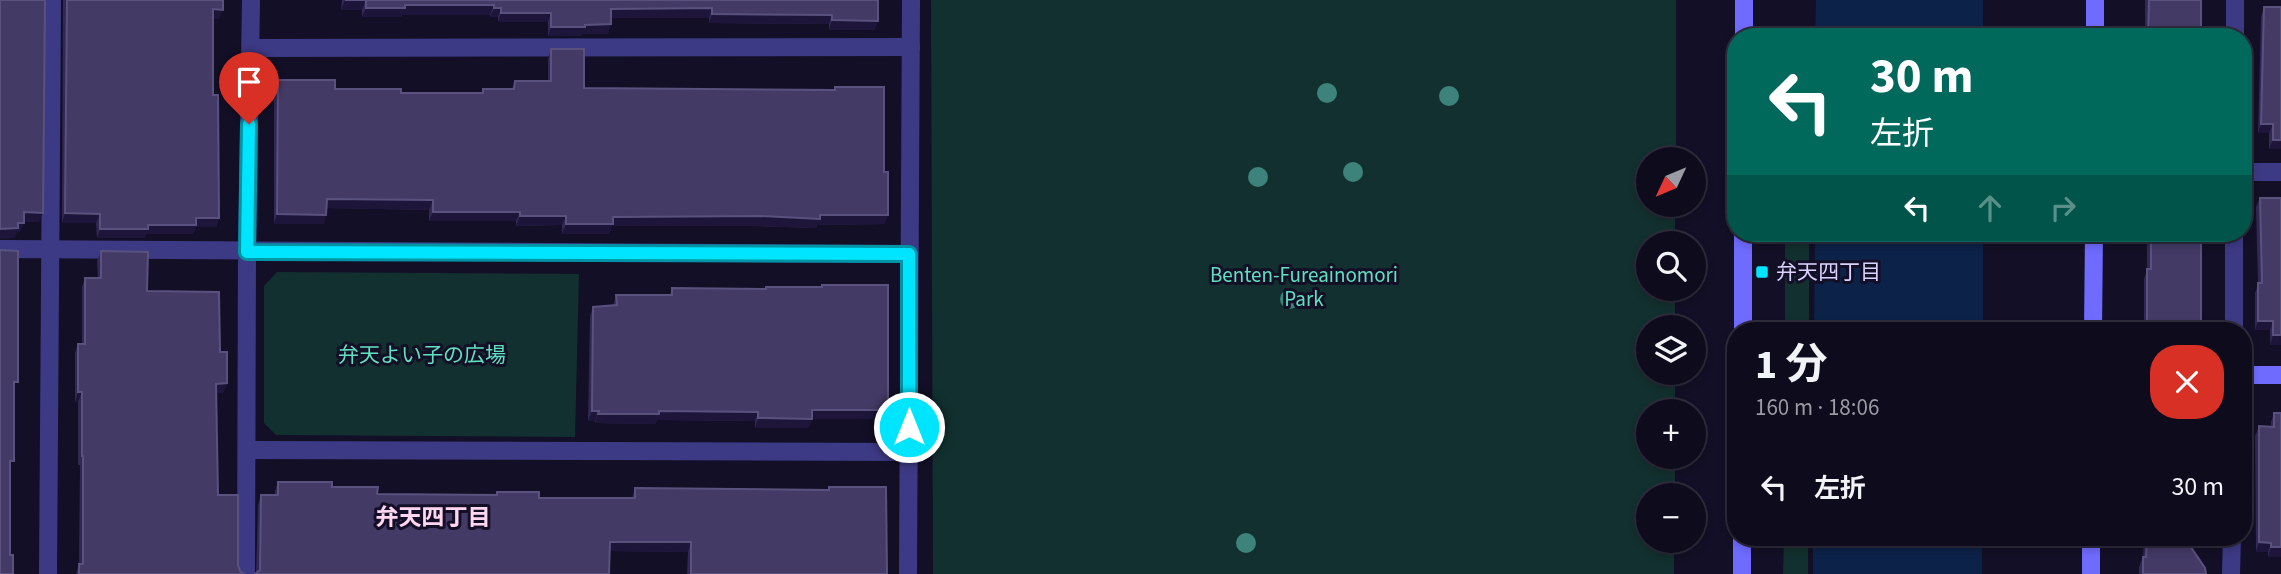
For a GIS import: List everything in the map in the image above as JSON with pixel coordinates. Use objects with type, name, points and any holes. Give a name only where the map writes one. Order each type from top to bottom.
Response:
[{"type":"street","points":[[48,574],[52,0]]},
{"type":"street","points":[[247,574],[247,252],[251,0]]},
{"type":"street","points":[[908,574],[911,0]]},
{"type":"street","points":[[1744,0],[1744,28]]},
{"type":"street","points":[[2095,0],[2095,28]]},
{"type":"street","points":[[2235,0],[2235,28]]},
{"type":"street","points":[[251,48],[911,47]]},
{"type":"street","points":[[2252,172],[2281,172]]},
{"type":"street","points":[[1743,242],[1743,322]]},
{"type":"street","points":[[2093,322],[2094,242]]},
{"type":"street","points":[[2234,242],[2234,322]]},
{"type":"street","points":[[0,249],[909,254]]},
{"type":"street","points":[[2252,375],[2281,375]]},
{"type":"street","points":[[247,450],[909,452]]},
{"type":"street","points":[[1742,546],[1742,574]]},
{"type":"street","points":[[2091,546],[2091,574]]},
{"type":"street","points":[[2231,574],[2232,546]]},
{"type":"green space","name":"Benten-Fureainomori Park","points":[[931,0],[1676,0],[1676,147],[1636,147],[1636,217],[1675,217],[1675,231],[1636,231],[1636,301],[1675,301],[1675,315],[1636,315],[1636,385],[1675,385],[1675,399],[1636,399],[1636,469],[1675,469],[1675,483],[1636,483],[1636,553],[1674,553],[1674,574],[933,574]]},
{"type":"green space","points":[[1785,242],[1809,242],[1809,322],[1785,322]]},
{"type":"green space","name":"弁天よい子の広場","points":[[277,272],[579,274],[575,437],[276,435],[264,423],[264,286]]},
{"type":"green space","points":[[1784,546],[1808,546],[1808,574],[1783,574]]},
{"type":"water","points":[[1816,0],[1983,0],[1983,28],[1815,28]]},
{"type":"water","points":[[1815,242],[1983,242],[1983,322],[1814,322]]},
{"type":"water","points":[[1813,546],[1982,546],[1982,574],[1813,574]]},
{"type":"building","points":[[0,0],[45,0],[43,213],[24,212],[24,223],[18,223],[18,228],[0,229]]},
{"type":"building","points":[[67,0],[223,0],[223,10],[213,9],[213,95],[218,95],[219,218],[196,218],[196,225],[100,229],[100,214],[65,213]]},
{"type":"building","points":[[366,0],[878,0],[878,21],[832,20],[832,15],[712,14],[712,8],[611,9],[611,24],[551,27],[551,13],[501,13],[501,8],[494,8],[494,5],[366,8]]},
{"type":"building","points":[[2149,0],[2201,0],[2201,28],[2148,28]]},
{"type":"building","points":[[2264,7],[2281,7],[2281,140],[2273,140],[2273,124],[2261,124]]},
{"type":"building","points":[[551,49],[584,49],[584,88],[835,90],[835,87],[884,87],[884,172],[888,172],[888,215],[820,215],[820,219],[760,216],[613,217],[613,224],[566,224],[566,216],[520,216],[520,212],[433,212],[433,200],[327,199],[326,215],[277,214],[278,80],[335,80],[335,89],[401,89],[401,93],[483,93],[483,89],[514,89],[515,81],[551,81]]},
{"type":"building","points":[[2260,198],[2281,198],[2281,335],[2273,335],[2273,321],[2258,321],[2258,283],[2262,283]]},
{"type":"building","points":[[2151,242],[2201,242],[2201,322],[2147,322],[2147,269],[2151,269]]},
{"type":"building","points":[[0,250],[18,251],[18,382],[14,382],[14,461],[10,461],[10,555],[13,555],[13,574],[0,574]]},
{"type":"building","points":[[101,251],[148,252],[147,291],[219,292],[220,352],[227,352],[227,383],[216,384],[218,495],[238,495],[238,565],[244,574],[79,574],[79,564],[83,564],[83,456],[82,392],[78,392],[78,344],[85,344],[85,278],[101,278]]},
{"type":"building","points":[[822,285],[888,285],[888,410],[812,410],[812,419],[758,418],[758,412],[659,411],[659,414],[598,414],[599,411],[592,411],[593,307],[617,305],[616,295],[672,295],[672,288],[766,289]]},
{"type":"building","points":[[2274,413],[2281,413],[2281,547],[2271,547],[2271,543],[2259,542],[2259,426],[2274,427]]},
{"type":"building","points":[[278,482],[332,482],[332,487],[378,487],[377,494],[497,495],[497,492],[539,492],[539,498],[635,498],[635,488],[829,490],[829,487],[886,487],[887,574],[691,574],[691,542],[610,542],[609,574],[255,574],[260,570],[261,495],[278,495]]},
{"type":"building","points":[[2147,546],[2190,546],[2206,574],[2143,574],[2143,557],[2146,557]]},
{"type":"place","name":"弁天四丁目","points":[[1762,272]]},
{"type":"district","name":"弁天四丁目","points":[[433,517]]},
{"type":"route","points":[[249,124],[247,252],[909,254],[909,427]]}]
